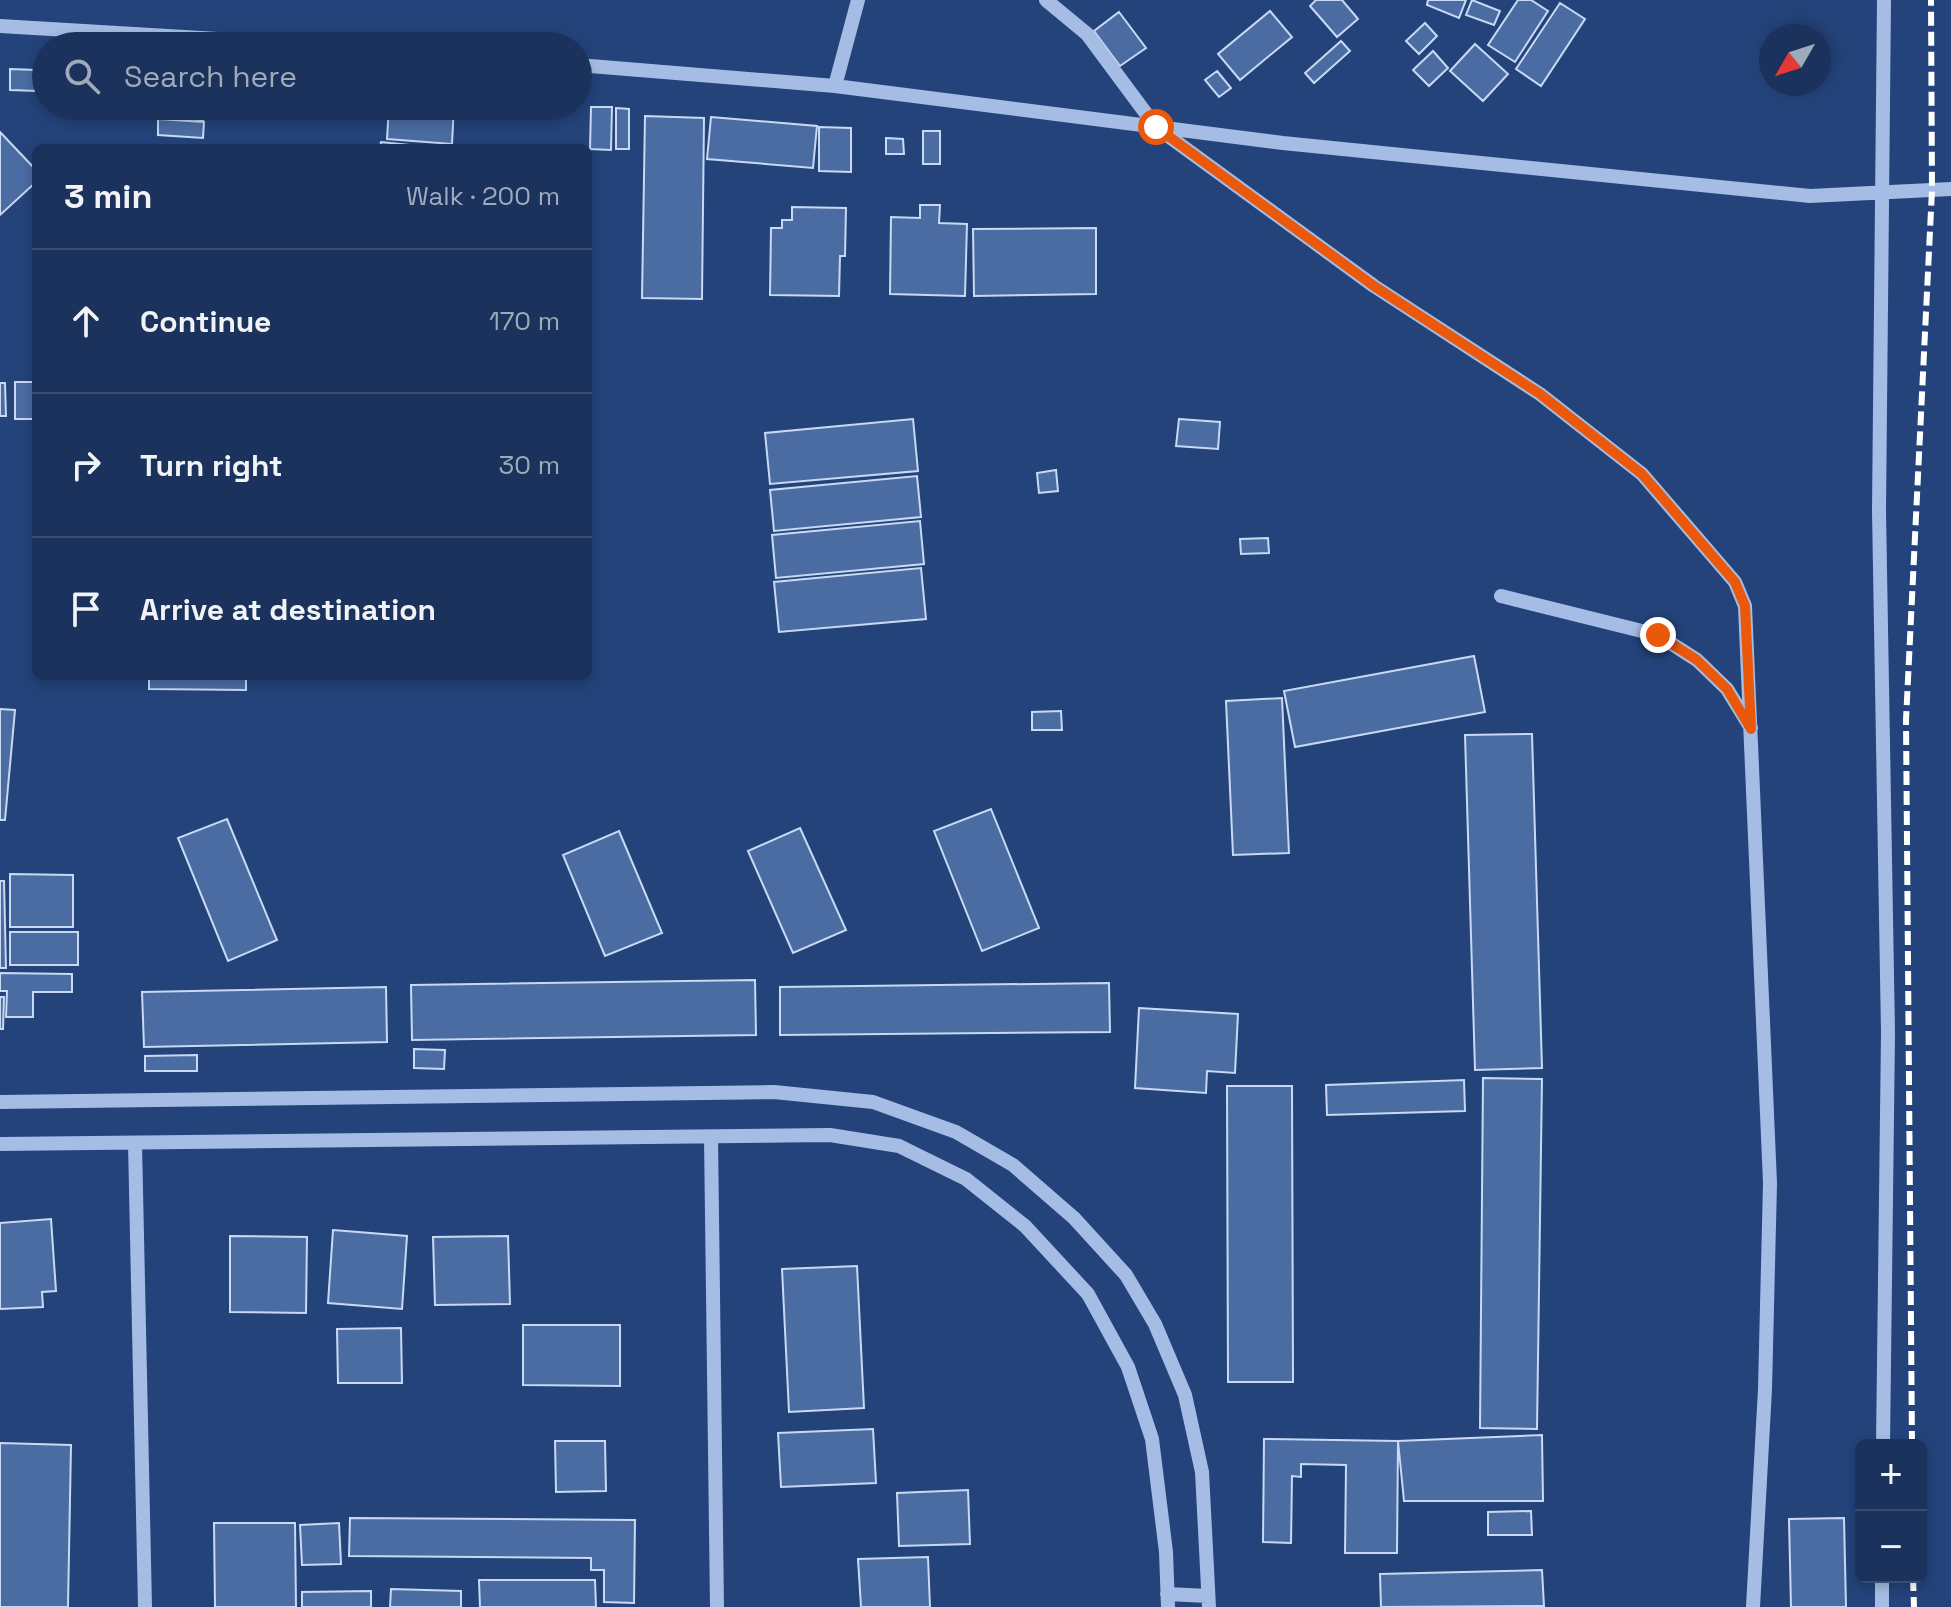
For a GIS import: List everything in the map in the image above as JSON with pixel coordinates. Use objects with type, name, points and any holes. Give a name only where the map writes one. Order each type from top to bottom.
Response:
[{"type":"street","points":[[835,86],[858,0]]},
{"type":"street","points":[[1046,0],[1087,34],[1156,127],[1374,286],[1540,394],[1642,474],[1735,582],[1745,606],[1770,1183],[1765,1389],[1753,1607]]},
{"type":"street","points":[[1883,1439],[1888,1033],[1879,511],[1884,0]]},
{"type":"street","points":[[0,26],[100,32]]},
{"type":"street","points":[[592,66],[835,86],[1283,143],[1810,196],[1951,189]]},
{"type":"street","points":[[1501,596],[1658,635],[1697,660],[1727,689],[1751,729]]},
{"type":"street","points":[[0,1102],[774,1092],[873,1102],[956,1132],[1013,1165],[1074,1218],[1126,1275],[1155,1324],[1185,1395],[1202,1472],[1208,1602],[1168,1601],[1166,1552],[1152,1439],[1128,1367],[1088,1294],[1025,1226],[966,1179],[899,1146],[830,1135],[0,1144]]},
{"type":"street","points":[[711,1137],[717,1607]]},
{"type":"street","points":[[135,1143],[145,1607]]},
{"type":"street","points":[[1882,1583],[1882,1607]]},
{"type":"building","points":[[1316,0],[1342,0],[1358,19],[1337,37],[1310,6]]},
{"type":"building","points":[[1428,0],[1466,0],[1459,18],[1427,5]]},
{"type":"building","points":[[1472,0],[1500,11],[1494,25],[1466,15]]},
{"type":"building","points":[[1518,0],[1531,0],[1548,11],[1515,62],[1488,45]]},
{"type":"building","points":[[1560,3],[1585,19],[1541,86],[1516,69]]},
{"type":"building","points":[[1270,11],[1292,37],[1240,80],[1218,54]]},
{"type":"building","points":[[1119,12],[1146,48],[1120,66],[1094,31]]},
{"type":"building","points":[[1425,23],[1437,36],[1419,54],[1406,41]]},
{"type":"building","points":[[1341,41],[1350,51],[1314,83],[1305,73]]},
{"type":"building","points":[[1475,44],[1508,74],[1483,101],[1450,71]]},
{"type":"building","points":[[1433,51],[1448,68],[1429,86],[1413,70]]},
{"type":"building","points":[[10,69],[32,70],[32,91],[10,90]]},
{"type":"building","points":[[1217,71],[1231,88],[1219,97],[1205,80]]},
{"type":"building","points":[[592,107],[612,107],[611,150],[592,149]]},
{"type":"building","points":[[616,108],[629,109],[629,149],[616,149]]},
{"type":"building","points":[[645,116],[704,118],[702,299],[642,298]]},
{"type":"building","points":[[711,117],[817,126],[813,168],[707,159]]},
{"type":"building","points":[[158,120],[204,122],[203,138],[158,135]]},
{"type":"building","points":[[388,120],[453,120],[452,144],[387,139]]},
{"type":"building","points":[[819,127],[851,128],[851,172],[819,171]]},
{"type":"building","points":[[923,131],[940,131],[940,164],[923,164]]},
{"type":"building","points":[[0,132],[32,166],[32,186],[0,215]]},
{"type":"building","points":[[886,138],[903,139],[904,154],[886,154]]},
{"type":"building","points":[[920,205],[940,205],[939,223],[967,224],[965,296],[890,294],[891,217],[920,218]]},
{"type":"building","points":[[792,207],[846,208],[845,256],[840,256],[839,296],[770,295],[771,228],[782,228],[782,220],[792,220]]},
{"type":"building","points":[[1096,228],[1096,294],[974,296],[973,229]]},
{"type":"building","points":[[15,382],[32,382],[32,419],[15,419]]},
{"type":"building","points":[[0,383],[5,383],[6,416],[0,416]]},
{"type":"building","points":[[913,419],[918,471],[770,484],[765,433]]},
{"type":"building","points":[[1179,419],[1220,422],[1218,449],[1176,446]]},
{"type":"building","points":[[1056,470],[1058,491],[1039,493],[1037,473]]},
{"type":"building","points":[[917,476],[921,517],[774,531],[770,490]]},
{"type":"building","points":[[920,521],[924,564],[776,578],[772,535]]},
{"type":"building","points":[[1268,538],[1269,553],[1241,554],[1240,539]]},
{"type":"building","points":[[921,568],[926,619],[779,632],[774,582]]},
{"type":"building","points":[[1474,656],[1485,712],[1295,747],[1284,691]]},
{"type":"building","points":[[149,680],[246,680],[246,690],[149,689]]},
{"type":"building","points":[[1282,698],[1289,853],[1233,855],[1226,701]]},
{"type":"building","points":[[0,709],[15,710],[5,820],[0,820]]},
{"type":"building","points":[[1061,711],[1062,730],[1032,730],[1032,712]]},
{"type":"building","points":[[1532,734],[1542,1068],[1475,1070],[1465,735]]},
{"type":"building","points":[[991,809],[1039,928],[982,951],[934,831]]},
{"type":"building","points":[[227,819],[277,940],[228,961],[178,838]]},
{"type":"building","points":[[800,828],[846,930],[793,953],[748,851]]},
{"type":"building","points":[[619,831],[662,933],[605,956],[563,855]]},
{"type":"building","points":[[10,874],[73,875],[73,927],[10,927]]},
{"type":"building","points":[[0,881],[4,881],[6,968],[0,968]]},
{"type":"building","points":[[10,932],[78,932],[78,965],[10,965]]},
{"type":"building","points":[[0,973],[72,974],[72,992],[33,992],[33,1017],[6,1017],[7,991],[0,991]]},
{"type":"building","points":[[755,980],[756,1035],[412,1040],[411,985]]},
{"type":"building","points":[[1109,983],[1110,1032],[780,1035],[780,987]]},
{"type":"building","points":[[386,987],[387,1042],[144,1047],[142,992]]},
{"type":"building","points":[[0,997],[4,997],[3,1029],[0,1029]]},
{"type":"building","points":[[1139,1008],[1238,1014],[1235,1073],[1207,1071],[1206,1093],[1135,1088]]},
{"type":"building","points":[[414,1049],[445,1050],[444,1069],[414,1068]]},
{"type":"building","points":[[197,1055],[197,1071],[145,1071],[145,1056]]},
{"type":"building","points":[[1483,1078],[1542,1079],[1537,1429],[1480,1428]]},
{"type":"building","points":[[1464,1080],[1465,1111],[1327,1115],[1326,1085]]},
{"type":"building","points":[[1227,1086],[1292,1086],[1293,1382],[1228,1382]]},
{"type":"building","points":[[51,1219],[56,1291],[42,1292],[43,1307],[0,1309],[0,1223]]},
{"type":"building","points":[[333,1230],[407,1236],[402,1309],[328,1303]]},
{"type":"building","points":[[230,1236],[307,1237],[306,1313],[230,1312]]},
{"type":"building","points":[[508,1236],[510,1304],[435,1305],[433,1237]]},
{"type":"building","points":[[857,1266],[864,1408],[789,1412],[782,1269]]},
{"type":"building","points":[[523,1325],[620,1325],[620,1386],[523,1385]]},
{"type":"building","points":[[401,1328],[402,1383],[338,1383],[337,1329]]},
{"type":"building","points":[[873,1429],[876,1483],[781,1487],[778,1433]]},
{"type":"building","points":[[1542,1435],[1543,1501],[1404,1501],[1398,1441]]},
{"type":"building","points":[[1264,1439],[1398,1441],[1397,1553],[1345,1553],[1346,1465],[1301,1464],[1301,1477],[1292,1476],[1291,1543],[1263,1542]]},
{"type":"building","points":[[555,1441],[605,1441],[606,1491],[556,1492]]},
{"type":"building","points":[[0,1443],[71,1445],[68,1607],[0,1607]]},
{"type":"building","points":[[968,1490],[970,1544],[899,1546],[897,1493]]},
{"type":"building","points":[[1531,1511],[1532,1535],[1488,1535],[1488,1512]]},
{"type":"building","points":[[350,1518],[635,1520],[634,1603],[604,1602],[604,1570],[591,1570],[591,1558],[349,1556]]},
{"type":"building","points":[[1844,1518],[1846,1607],[1791,1607],[1789,1519]]},
{"type":"building","points":[[214,1523],[295,1523],[296,1607],[215,1607]]},
{"type":"building","points":[[339,1523],[341,1564],[302,1565],[300,1525]]},
{"type":"building","points":[[928,1557],[930,1607],[861,1607],[858,1559]]},
{"type":"building","points":[[1542,1570],[1544,1606],[1381,1607],[1380,1574]]},
{"type":"building","points":[[479,1580],[595,1580],[596,1607],[480,1607]]},
{"type":"building","points":[[391,1589],[461,1591],[461,1607],[390,1607]]},
{"type":"building","points":[[371,1591],[371,1607],[302,1607],[302,1592]]},
{"type":"railway","points":[[1912,1439],[1906,720],[1932,190],[1931,0]]},
{"type":"railway","points":[[1913,1583],[1914,1607]]},
{"type":"route","points":[[1156,127],[1374,286],[1540,394],[1642,474],[1735,582],[1745,606],[1751,729],[1727,689],[1697,660],[1658,635]]}]
